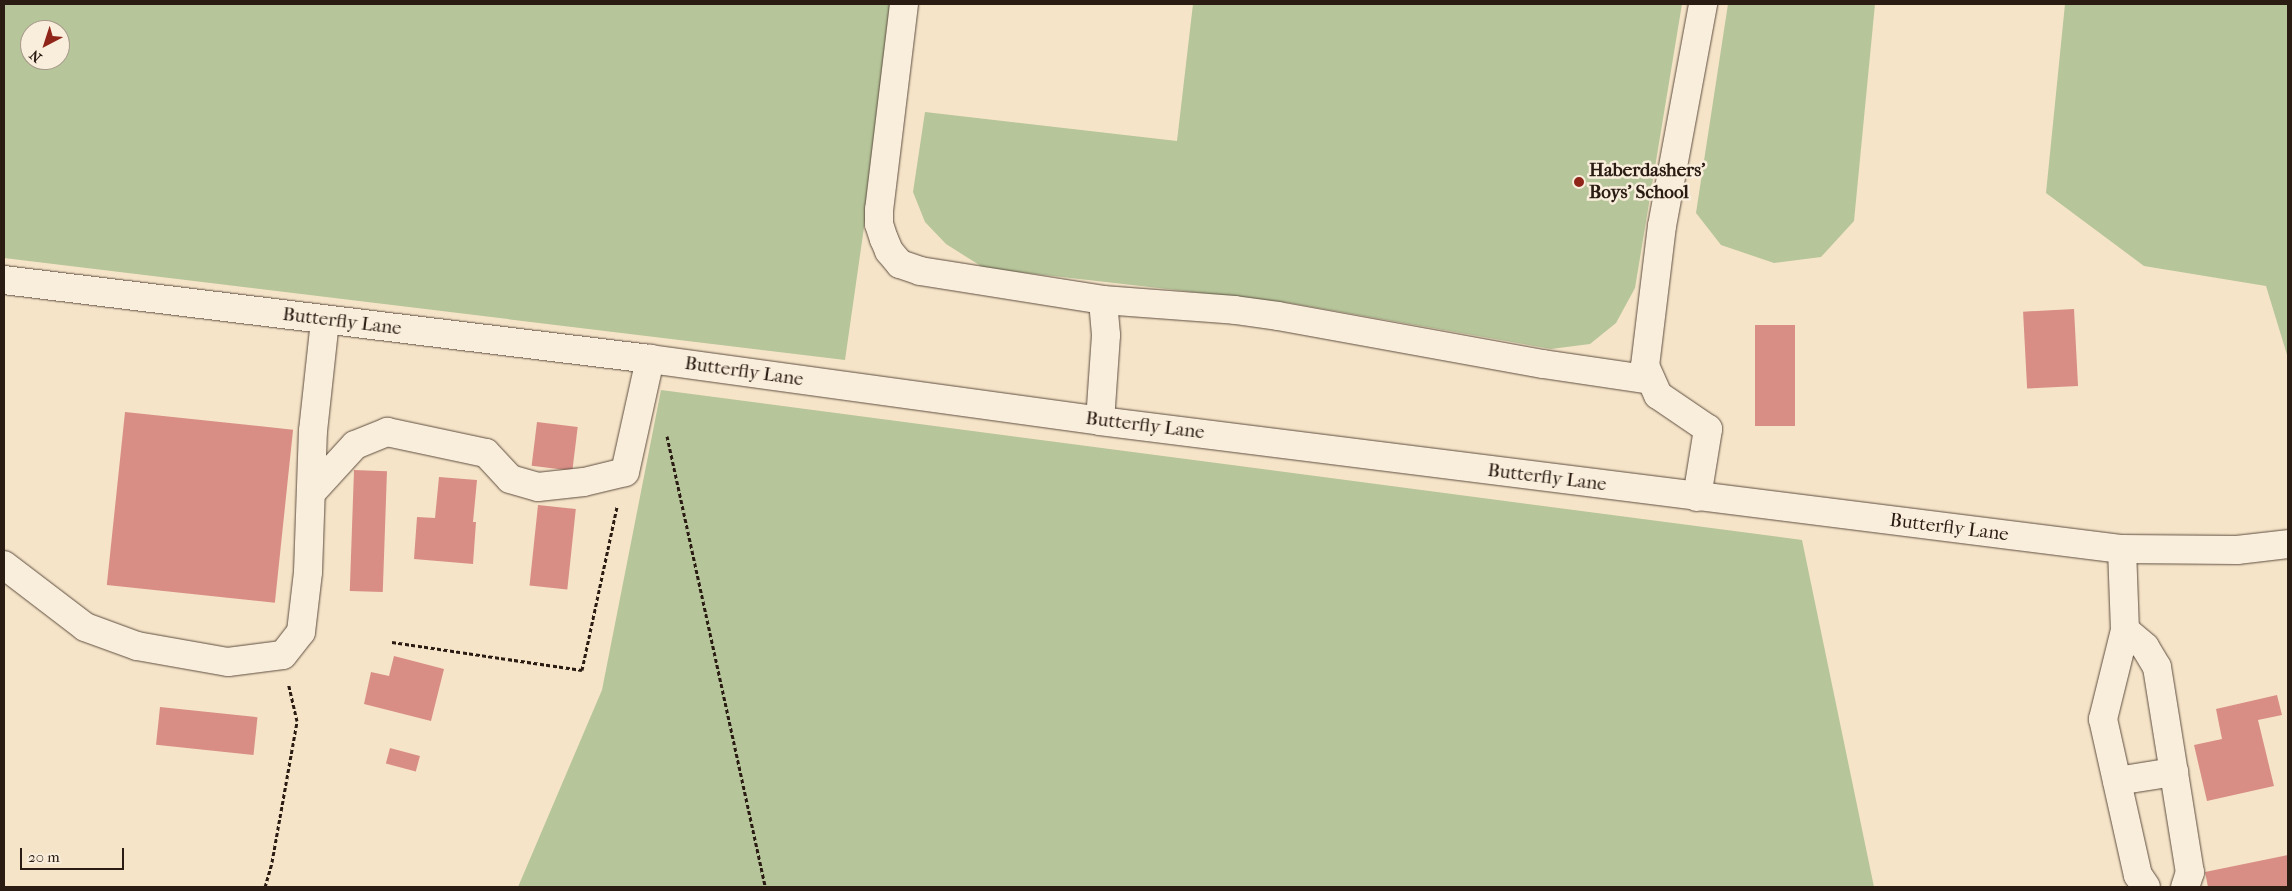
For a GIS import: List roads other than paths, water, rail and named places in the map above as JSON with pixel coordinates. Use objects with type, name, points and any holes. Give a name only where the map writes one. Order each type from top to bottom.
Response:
[{"type":"street","points":[[904,4],[879,210],[879,224],[889,251],[900,264],[920,271],[1103,300],[1235,310],[1278,316],[1543,364],[1651,380]]},
{"type":"street","points":[[1697,497],[1708,429],[1658,396],[1645,366],[1662,226],[1703,4]]},
{"type":"street","name":"Butterfly Lane","points":[[4,280],[650,360],[1100,421],[2122,549],[2237,550],[2288,544]]},
{"type":"street","points":[[1100,421],[1106,335],[1103,300]]},
{"type":"street","points":[[4,564],[85,626],[137,646],[228,662],[283,655],[301,632],[308,572],[313,432],[325,320]]},
{"type":"street","points":[[311,493],[355,444],[387,432],[486,453],[510,479],[538,487],[584,482],[625,472],[650,360]]},
{"type":"street","points":[[2122,549],[2125,630],[2103,719],[2138,875],[2146,887]]},
{"type":"street","points":[[2125,630],[2144,647],[2157,667],[2190,872],[2185,887]]},
{"type":"street","points":[[2117,781],[2174,772]]},
{"type":"place","name":"Haberdashers' Boys' School","points":[[1579,182]]}]
